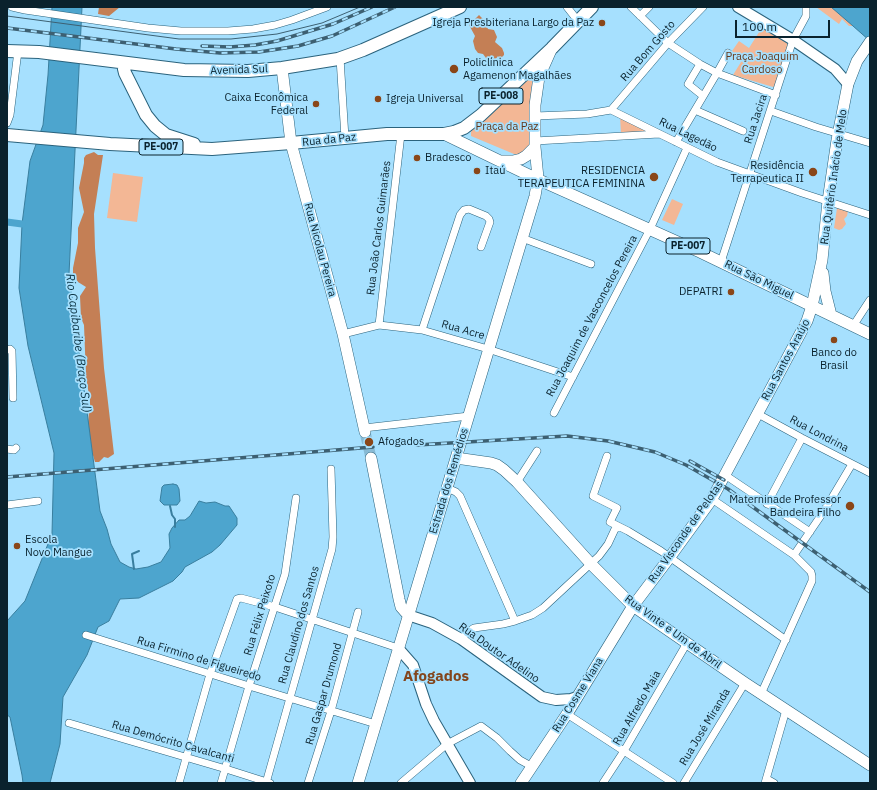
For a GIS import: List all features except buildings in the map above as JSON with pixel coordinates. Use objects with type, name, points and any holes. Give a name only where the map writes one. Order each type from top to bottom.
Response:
[{"type":"highway","name":"Avenida Sul","points":[[12,51],[39,52],[184,70],[248,71],[282,68],[340,58],[363,50],[460,7]]},
{"type":"highway","name":"PE-008","points":[[444,134],[464,128],[481,116],[552,48],[592,7]]},
{"type":"highway","points":[[127,63],[124,65],[125,73],[146,115],[155,126],[161,132],[174,139],[212,149]]},
{"type":"highway","name":"Rua da Paz","points":[[7,135],[110,144],[212,149],[401,134],[444,134]]},
{"type":"main road","points":[[738,7],[793,40],[834,69],[848,84]]},
{"type":"main road","name":"Rua Quitério Inácio de Melo","points":[[812,306],[822,260],[828,201],[838,133],[848,84],[853,68],[866,47]]},
{"type":"main road","points":[[538,179],[535,144],[535,105],[540,77],[544,64],[552,48]]},
{"type":"main road","name":"Rua Nicolau Pereira","points":[[282,68],[291,143],[343,334],[364,430]]},
{"type":"main road","name":"Rua da Paz","points":[[444,134],[538,179]]},
{"type":"main road","points":[[501,161],[521,159],[526,156],[535,144]]},
{"type":"main road","name":"Rua São Miguel","points":[[538,179],[721,262],[870,334]]},
{"type":"main road","name":"Estrada dos Remédios","points":[[358,783],[535,196],[538,179]]},
{"type":"main road","points":[[822,260],[825,291],[831,315]]},
{"type":"main road","name":"Rua Santos Araújo","points":[[758,414],[807,321],[812,306]]},
{"type":"main road","name":"Rua Visconde de Pelotas","points":[[633,606],[712,499],[758,414]]},
{"type":"main road","points":[[371,458],[399,599],[401,607],[408,615]]},
{"type":"main road","name":"Rua Vinte e Um de Abril","points":[[456,458],[494,464],[504,470],[517,482],[591,564],[633,606],[761,694],[870,765]]},
{"type":"main road","name":"Rua Cosme Viana","points":[[521,783],[567,714],[633,606]]},
{"type":"main road","name":"Rua Doutor Adelino","points":[[408,615],[432,623],[461,639],[542,697],[549,700],[571,699],[577,697]]},
{"type":"main road","points":[[398,648],[413,665],[426,704],[470,783]]},
{"type":"street","points":[[12,7],[148,28],[181,31],[253,29],[292,20],[327,7]]},
{"type":"street","points":[[566,7],[578,21]]},
{"type":"street","points":[[631,7],[668,43],[700,64],[718,73],[776,95]]},
{"type":"street","points":[[640,16],[649,7]]},
{"type":"street","name":"Rua Bom Gosto","points":[[611,110],[668,43],[703,7]]},
{"type":"street","name":"Rua Jacira","points":[[721,262],[751,174],[793,40],[806,16],[806,7]]},
{"type":"street","points":[[7,123],[10,115],[12,51]]},
{"type":"street","points":[[676,142],[718,73],[728,53]]},
{"type":"street","points":[[340,58],[345,138]]},
{"type":"street","points":[[700,64],[688,84],[703,96]]},
{"type":"street","points":[[535,116],[587,114],[611,110]]},
{"type":"street","name":"Rua Lagedão","points":[[611,110],[717,162],[870,215]]},
{"type":"street","points":[[695,110],[743,131]]},
{"type":"street","points":[[770,110],[870,143]]},
{"type":"street","name":"Rua João Carlos Guimarães","points":[[379,325],[401,134]]},
{"type":"street","points":[[535,144],[660,134]]},
{"type":"street","name":"Rua Joaquim de Vasconcelos Pereira","points":[[554,413],[650,229],[687,148]]},
{"type":"street","points":[[422,330],[460,215],[464,210],[469,209],[486,216],[489,219],[490,222],[481,247]]},
{"type":"street","points":[[522,238],[591,264]]},
{"type":"street","points":[[853,326],[870,300]]},
{"type":"street","name":"Rua Acre","points":[[343,334],[379,325],[422,330],[488,349],[573,377]]},
{"type":"street","points":[[7,350],[10,349],[12,351],[13,398]]},
{"type":"street","name":"Rua Londrina","points":[[758,414],[870,472]]},
{"type":"street","points":[[364,430],[469,416]]},
{"type":"street","points":[[767,504],[802,438]]},
{"type":"street","points":[[7,449],[14,450],[16,448]]},
{"type":"street","points":[[517,482],[537,451]]},
{"type":"street","points":[[607,456],[593,496],[617,508],[610,522],[670,557],[786,640]]},
{"type":"street","points":[[794,555],[824,511],[852,464]]},
{"type":"street","name":"Rua Claudino dos Santos","points":[[268,783],[290,698],[332,549],[331,470]]},
{"type":"street","points":[[725,475],[810,532]]},
{"type":"street","points":[[447,488],[456,492],[460,496],[515,621]]},
{"type":"street","name":"Rua Félix Peixoto","points":[[221,783],[249,686],[285,574],[296,498]]},
{"type":"street","points":[[712,499],[794,555],[811,572],[812,581],[761,694]]},
{"type":"street","points":[[7,505],[38,501]]},
{"type":"street","points":[[461,639],[474,628],[515,621],[532,615],[543,608],[604,551],[615,528],[619,527]]},
{"type":"street","points":[[179,783],[210,674],[236,599],[241,598],[275,607],[398,648]]},
{"type":"street","name":"Rua Gaspar Drumond","points":[[308,783],[331,711],[358,612]]},
{"type":"street","name":"Rua Firmino de Figueiredo","points":[[86,635],[376,724]]},
{"type":"street","name":"Rua Alfredo Maia","points":[[604,783],[687,643]]},
{"type":"street","name":"Rua José Miranda","points":[[684,783],[745,683]]},
{"type":"street","points":[[774,783],[766,781],[786,710]]},
{"type":"street","points":[[567,714],[673,783]]},
{"type":"street","name":"Rua Demócrito Cavalcanti","points":[[69,723],[226,769],[268,783]]},
{"type":"street","points":[[401,783],[447,744],[481,726],[497,738],[520,760],[531,766]]},
{"type":"green space","points":[[816,7],[839,7],[853,26],[849,26],[842,19],[839,24]]},
{"type":"green space","name":"Praça Joaquim Cardoso","points":[[763,26],[788,45],[775,86],[773,87],[733,75],[741,62],[732,51],[739,41],[749,48]]},
{"type":"green space","name":"Praça da Paz","points":[[535,69],[531,90],[530,147],[519,155],[471,136],[473,128]]},
{"type":"green space","points":[[620,116],[649,131],[621,134]]},
{"type":"green space","points":[[113,173],[143,177],[137,222],[107,218]]},
{"type":"green space","points":[[672,199],[683,204],[674,225],[662,220]]},
{"type":"green space","points":[[837,208],[848,211],[847,216],[844,219],[846,224],[839,230],[834,228]]},
{"type":"shaded area","points":[[99,7],[120,7],[109,16],[98,14]]},
{"type":"shaded area","points":[[479,15],[484,20],[488,29],[494,30],[497,37],[495,42],[502,48],[504,53],[500,59],[498,56],[495,60],[489,62],[483,54],[478,53],[475,49],[473,41],[475,36],[469,25]]},
{"type":"shaded area","points":[[94,152],[98,155],[103,155],[94,214],[95,248],[104,368],[114,454],[108,458],[104,457],[99,462],[95,462],[92,452],[88,423],[90,401],[86,377],[84,325],[81,318],[80,296],[86,287],[78,282],[73,274],[78,243],[78,228],[84,212],[79,188],[84,158],[86,155]]},
{"type":"water","name":"Rio Capibaribe (Braço Sul)","points":[[52,7],[82,7],[69,274],[100,511],[111,544],[120,562],[129,567],[136,569],[148,567],[161,562],[170,548],[169,534],[172,528],[179,520],[185,520],[190,516],[199,501],[206,503],[215,502],[229,506],[237,518],[237,525],[212,552],[185,567],[173,581],[139,598],[120,599],[109,621],[98,627],[87,655],[63,697],[60,744],[50,783],[23,783],[10,717],[7,715],[7,621],[25,601],[52,534],[54,453],[28,346],[19,288],[22,224],[30,161],[43,125]]},
{"type":"water","points":[[831,7],[870,7],[870,41],[853,26]]},
{"type":"water","points":[[164,485],[177,485],[179,489],[180,501],[177,505],[164,505],[160,501],[162,487]]},
{"type":"waterway","points":[[7,222],[22,224]]},
{"type":"waterway","points":[[170,506],[172,515],[175,519],[175,527]]},
{"type":"waterway","points":[[134,569],[132,554],[139,551]]},
{"type":"tunnel","points":[[365,432],[371,458]]},
{"type":"tram line","points":[[7,16],[179,39],[231,39],[277,34],[322,23],[360,7]]},
{"type":"railway","points":[[202,46],[230,47],[277,41],[333,24],[372,7]]},
{"type":"railway","points":[[7,28],[176,49],[220,53],[259,52],[298,46],[332,36],[395,7]]},
{"type":"railway","points":[[417,445],[567,436],[608,441],[655,452],[686,465],[728,489],[870,592]]},
{"type":"railway","points":[[7,477],[373,447]]},
{"type":"railway","points":[[690,461],[724,480]]},
{"type":"place","name":"Igreja Presbiteriana Largo da Paz","points":[[602,23]]},
{"type":"place","name":"Policlínica Agamenon Magalhães","points":[[454,69]]},
{"type":"place","name":"Igreja Universal","points":[[378,99]]},
{"type":"place","name":"Caixa Econômica Federal","points":[[316,104]]},
{"type":"place","name":"Bradesco","points":[[417,158]]},
{"type":"place","name":"Itaú","points":[[477,171]]},
{"type":"place","name":"Residência Terrapeutica II","points":[[813,172]]},
{"type":"place","name":"RESIDENCIA TERAPEUTICA FEMININA","points":[[654,177]]},
{"type":"place","name":"DEPATRI","points":[[731,292]]},
{"type":"place","name":"Banco do Brasil","points":[[834,340]]},
{"type":"place","name":"Afogados","points":[[369,442]]},
{"type":"place","name":"Materninade Professor Bandeira Filho","points":[[850,506]]},
{"type":"place","name":"Escola Novo Mangue","points":[[17,546]]},
{"type":"district","name":"Afogados","points":[[436,677]]}]
